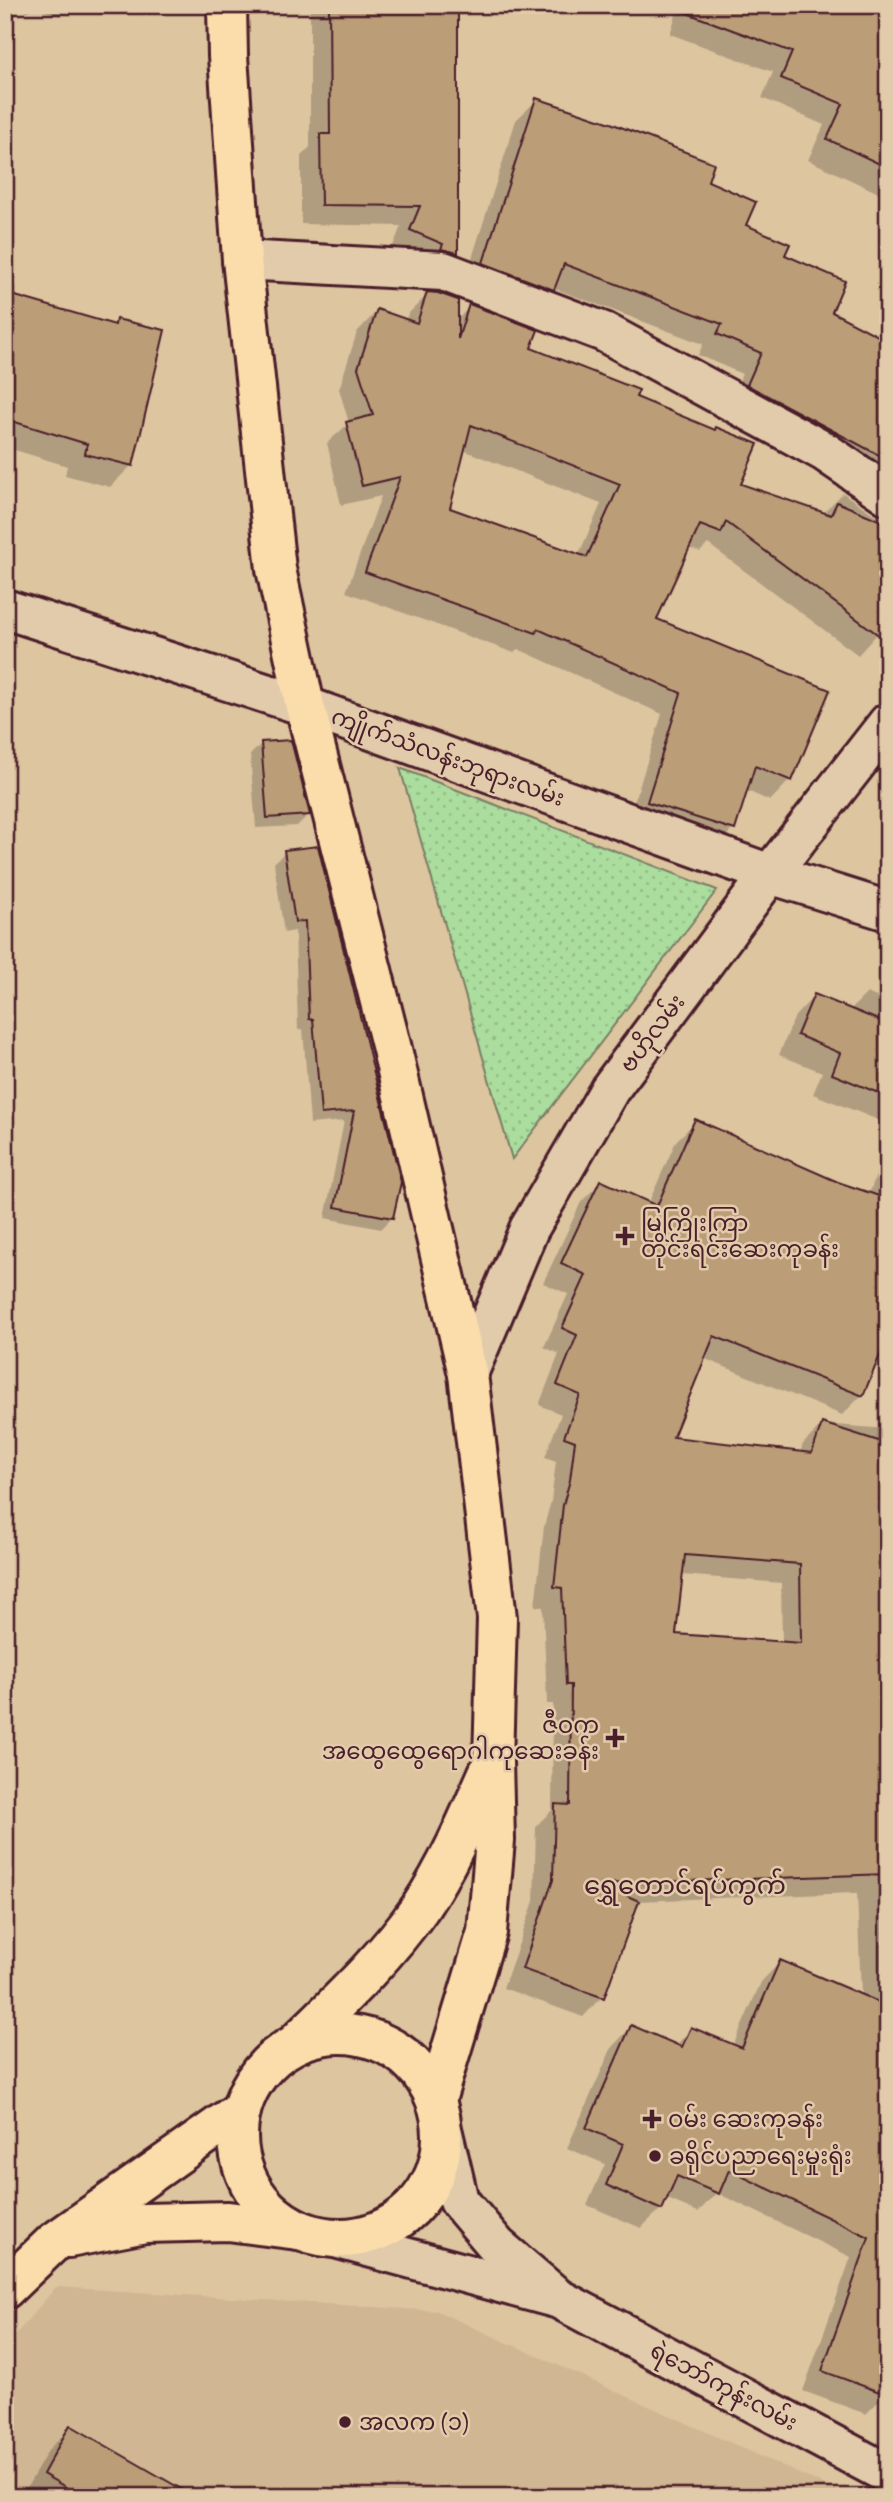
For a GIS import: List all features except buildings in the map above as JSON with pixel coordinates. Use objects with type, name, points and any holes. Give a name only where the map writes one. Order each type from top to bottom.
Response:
[{"type":"main road","points":[[54,2242],[145,2223],[228,2221],[319,2235],[369,2234],[399,2220],[423,2196],[438,2167],[439,2117],[487,1932],[495,1840],[493,1762],[497,1618],[468,1374],[391,1045],[305,706],[276,569],[242,260],[227,5]]},
{"type":"main road","points":[[319,2235],[271,2211],[249,2182],[238,2146],[241,2109],[252,2082],[271,2059],[296,2043],[370,1970],[419,1908],[460,1838],[493,1762]]},
{"type":"main road","points":[[296,2043],[329,2034],[362,2036],[394,2048],[419,2071],[439,2117]]},
{"type":"main road","points":[[5,2290],[54,2242],[241,2109]]},
{"type":"street","points":[[242,260],[443,271],[604,332],[825,452],[888,495]]},
{"type":"street","name":"ကျိုက်သံလန်းဘုရားလမ်း","points":[[5,609],[305,706],[770,874],[888,911]]},
{"type":"street","name":"ဗဟိုလမ်း","points":[[468,1374],[529,1229],[610,1089],[770,874],[888,723]]},
{"type":"street","points":[[439,2117],[459,2201],[497,2245],[559,2299]]},
{"type":"street","points":[[319,2235],[559,2299]]},
{"type":"street","name":"ရဲဘော်ကုန်းလမ်း","points":[[559,2299],[888,2474]]},
{"type":"shaded area","name":"အလက (၁)","points":[[56,2287],[437,2311],[851,2497],[5,2497],[5,2347]]},
{"type":"green space","points":[[400,768],[717,890],[512,1159]]},
{"type":"place","name":"မြကြိုးကြာ တိုင်းရင်းဆေးကုခန်း","points":[[625,1236]]},
{"type":"place","name":"ဇီဝက အထွေထွေရောဂါကုဆေးခန်း","points":[[615,1738]]},
{"type":"place","name":"ဝမ်း ဆေးကုခန်း","points":[[652,2119]]},
{"type":"place","name":"ခရိုင်ပညာရေးမှုးရုံး","points":[[655,2156]]},
{"type":"place","name":"အလက (၁)","points":[[345,2422]]},
{"type":"district","name":"ရွှေတောင်ရပ်ကွက်","points":[[685,1885]]}]
